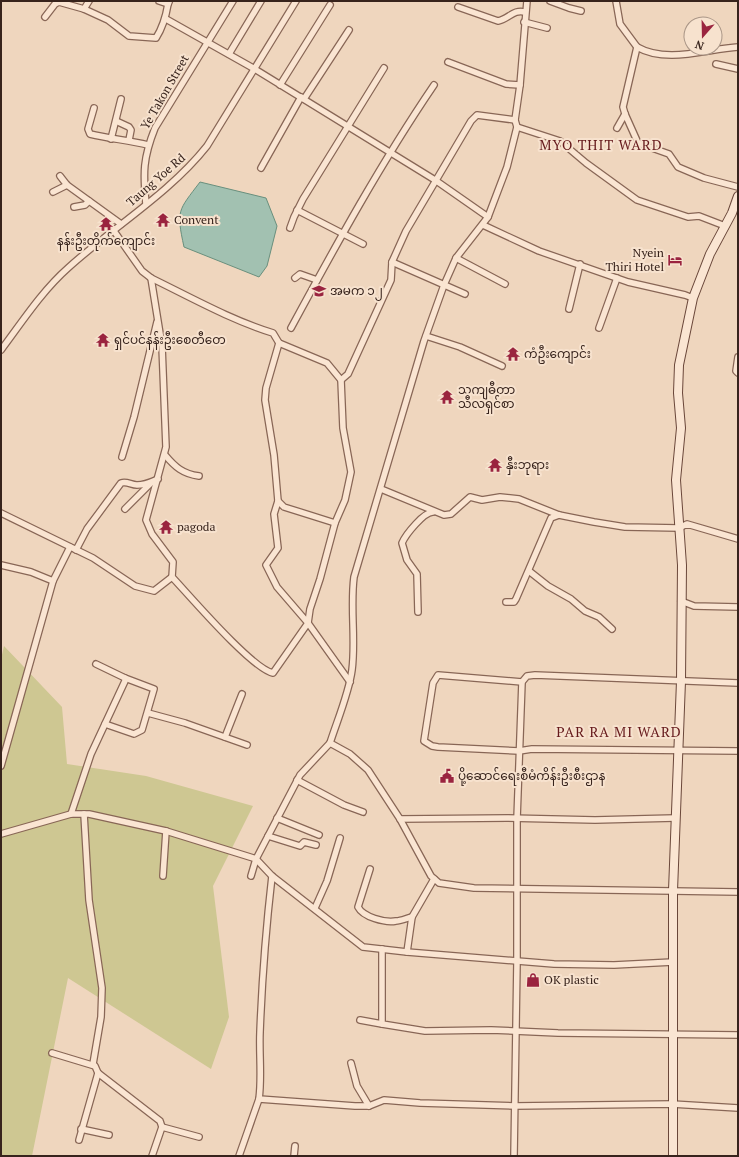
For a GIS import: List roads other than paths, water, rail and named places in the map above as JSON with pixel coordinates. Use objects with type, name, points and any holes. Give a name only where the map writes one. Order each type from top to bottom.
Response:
[{"type":"street","points":[[84,9],[89,1]]},
{"type":"street","points":[[45,17],[55,4],[59,2],[84,9],[108,20],[129,36],[156,38],[166,19],[169,2],[159,1]]},
{"type":"street","name":"Ye Takon Street","points":[[146,204],[143,179],[144,160],[155,128],[233,1]]},
{"type":"street","points":[[229,54],[261,1]]},
{"type":"street","name":"Taung Yoe Rd","points":[[1,350],[67,268],[146,204],[195,160],[206,146],[296,1]]},
{"type":"street","points":[[251,876],[256,859],[297,780],[330,743],[350,682],[352,669],[352,595],[354,577],[426,336],[444,284],[456,258],[488,217],[507,167],[517,127],[515,120],[520,85],[524,22],[527,1]]},
{"type":"street","points":[[550,1],[581,11]]},
{"type":"street","points":[[616,1],[620,24],[637,47],[651,53],[665,55],[738,47]]},
{"type":"street","points":[[280,85],[330,5]]},
{"type":"street","points":[[458,7],[498,21],[516,12],[525,12]]},
{"type":"street","points":[[166,19],[254,68],[347,125],[435,180],[488,217]]},
{"type":"street","points":[[524,22],[547,28]]},
{"type":"street","points":[[261,168],[303,98],[349,30]]},
{"type":"street","points":[[637,47],[624,105],[625,114],[638,143],[669,154],[678,167],[698,175],[738,187]]},
{"type":"street","points":[[448,62],[506,84],[520,85]]},
{"type":"street","points":[[716,64],[738,69]]},
{"type":"street","points":[[290,228],[297,210],[347,125],[384,68]]},
{"type":"street","points":[[291,328],[342,233],[390,152],[434,84]]},
{"type":"street","points":[[111,139],[121,99]]},
{"type":"street","points":[[94,108],[88,132],[111,139],[125,141],[129,140],[148,145]]},
{"type":"street","points":[[617,128],[625,114]]},
{"type":"street","points":[[341,380],[348,374],[391,280],[392,262],[409,225],[471,121],[477,115],[515,120]]},
{"type":"street","points":[[116,121],[129,127],[131,130],[129,140]]},
{"type":"street","points":[[517,127],[560,141],[586,163],[637,200],[688,217],[699,216],[725,226]]},
{"type":"street","points":[[60,176],[67,185],[121,224]]},
{"type":"street","points":[[53,192],[67,185]]},
{"type":"street","points":[[673,1156],[673,891],[680,681],[681,601],[676,480],[681,428],[678,393],[679,365],[692,298],[710,254],[725,226],[735,214],[738,196]]},
{"type":"street","points":[[74,207],[85,205],[89,201]]},
{"type":"street","points":[[297,210],[362,244]]},
{"type":"street","points":[[483,225],[539,250],[617,278],[692,298]]},
{"type":"street","points":[[114,231],[142,271],[151,278],[249,326],[273,333],[279,343],[323,361],[341,380],[343,428],[351,472],[345,500],[334,523],[320,579],[310,609],[308,623],[275,673],[270,673],[249,657],[217,627],[172,577],[173,562],[152,534],[146,520],[165,455],[164,382],[158,316],[151,278]]},
{"type":"street","points":[[456,258],[505,284]]},
{"type":"street","points":[[392,262],[465,294]]},
{"type":"street","points":[[569,309],[580,264]]},
{"type":"street","points":[[295,278],[300,274],[317,280]]},
{"type":"street","points":[[599,328],[617,278]]},
{"type":"street","points":[[122,457],[134,417],[158,316]]},
{"type":"street","points":[[426,336],[460,347],[502,366]]},
{"type":"street","points":[[279,343],[266,388],[265,400],[274,455],[278,501],[274,514],[278,548],[266,565],[277,587],[308,623],[350,682]]},
{"type":"street","points":[[738,357],[736,371],[738,373]]},
{"type":"street","points":[[165,455],[182,472],[199,476]]},
{"type":"street","points":[[1,766],[53,581],[73,548],[121,483],[126,482],[136,485],[147,484],[158,479]]},
{"type":"street","points":[[126,509],[152,481]]},
{"type":"street","points":[[381,489],[435,512],[448,515],[470,496],[482,500],[500,497],[527,501],[559,515],[576,519],[625,527],[679,528],[687,524],[738,539]]},
{"type":"street","points":[[278,501],[284,507],[334,523]]},
{"type":"street","points":[[418,612],[417,574],[407,560],[402,543],[407,534],[424,517],[431,512],[435,512]]},
{"type":"street","points":[[1,513],[93,558],[135,586],[154,591],[172,577]]},
{"type":"street","points":[[506,602],[514,602],[529,571],[551,518],[559,515]]},
{"type":"street","points":[[1,565],[31,572],[53,581]]},
{"type":"street","points":[[529,571],[585,611],[599,617],[612,629]]},
{"type":"street","points":[[681,601],[694,606],[738,607]]},
{"type":"street","points":[[96,664],[125,678],[154,689],[142,730],[137,734],[105,724]]},
{"type":"street","points":[[522,682],[438,675],[433,682],[424,733],[424,741],[432,746],[518,750],[532,748],[738,751]]},
{"type":"street","points":[[514,1156],[518,750],[522,682],[527,676],[535,675],[738,683]]},
{"type":"street","points":[[71,814],[91,754],[123,687],[125,678]]},
{"type":"street","points":[[225,737],[242,694]]},
{"type":"street","points":[[148,713],[247,744]]},
{"type":"street","points":[[330,743],[350,754],[368,770],[400,819],[434,879],[439,883],[474,888],[738,892]]},
{"type":"street","points":[[297,780],[344,805],[363,812]]},
{"type":"street","points":[[1,834],[71,814],[84,814],[166,831],[256,859],[272,876],[315,908],[363,947],[517,962],[614,965],[673,962]]},
{"type":"street","points":[[84,814],[89,900],[102,988],[101,1017],[93,1064],[98,1073],[160,1122],[162,1127],[152,1156]]},
{"type":"street","points":[[277,818],[319,835]]},
{"type":"street","points":[[400,819],[595,820],[675,818]]},
{"type":"street","points":[[163,876],[166,831]]},
{"type":"street","points":[[268,836],[300,846],[304,842],[316,845]]},
{"type":"street","points":[[315,908],[327,880],[340,838]]},
{"type":"street","points":[[370,869],[358,903],[360,910],[372,917],[386,921],[395,922],[412,916]]},
{"type":"street","points":[[239,1156],[258,1099],[264,958],[272,876]]},
{"type":"street","points":[[407,952],[412,916],[434,879]]},
{"type":"street","points":[[382,949],[382,1024]]},
{"type":"street","points":[[360,1020],[425,1031],[738,1035]]},
{"type":"street","points":[[52,1053],[93,1064]]},
{"type":"street","points":[[351,1063],[357,1086],[369,1106]]},
{"type":"street","points":[[79,1140],[98,1073]]},
{"type":"street","points":[[258,1099],[369,1106],[384,1100],[420,1103],[515,1106],[672,1104],[738,1108]]},
{"type":"street","points":[[162,1127],[199,1137]]},
{"type":"street","points":[[82,1129],[109,1135]]},
{"type":"street","points":[[294,1156],[295,1146]]},
{"type":"place","name":"Convent","points":[[163,220]]},
{"type":"place","name":"နန်းဦးတိုက်ကျောင်း","points":[[106,224]]},
{"type":"place","name":"Nyein Thiri Hotel","points":[[675,260]]},
{"type":"place","name":"အမက ၁၂","points":[[319,291]]},
{"type":"place","name":"ရှင်ပင်နန်းဦးစေတီတေ","points":[[103,340]]},
{"type":"place","name":"ကံဦးကျောင်း","points":[[513,354]]},
{"type":"place","name":"သကျဓီတာ သီလရှင်စာ","points":[[447,397]]},
{"type":"place","name":"နှီးဘုရား","points":[[495,465]]},
{"type":"place","name":"pagoda","points":[[166,527]]},
{"type":"place","name":"ပို့ဆောင်ရေးစီမံကိန်းဦးစီးဌာန","points":[[447,776]]},
{"type":"place","name":"OK plastic","points":[[533,980]]},
{"type":"district","name":"MYO THIT WARD","points":[[601,145]]},
{"type":"district","name":"PAR RA MI WARD","points":[[619,732]]}]
